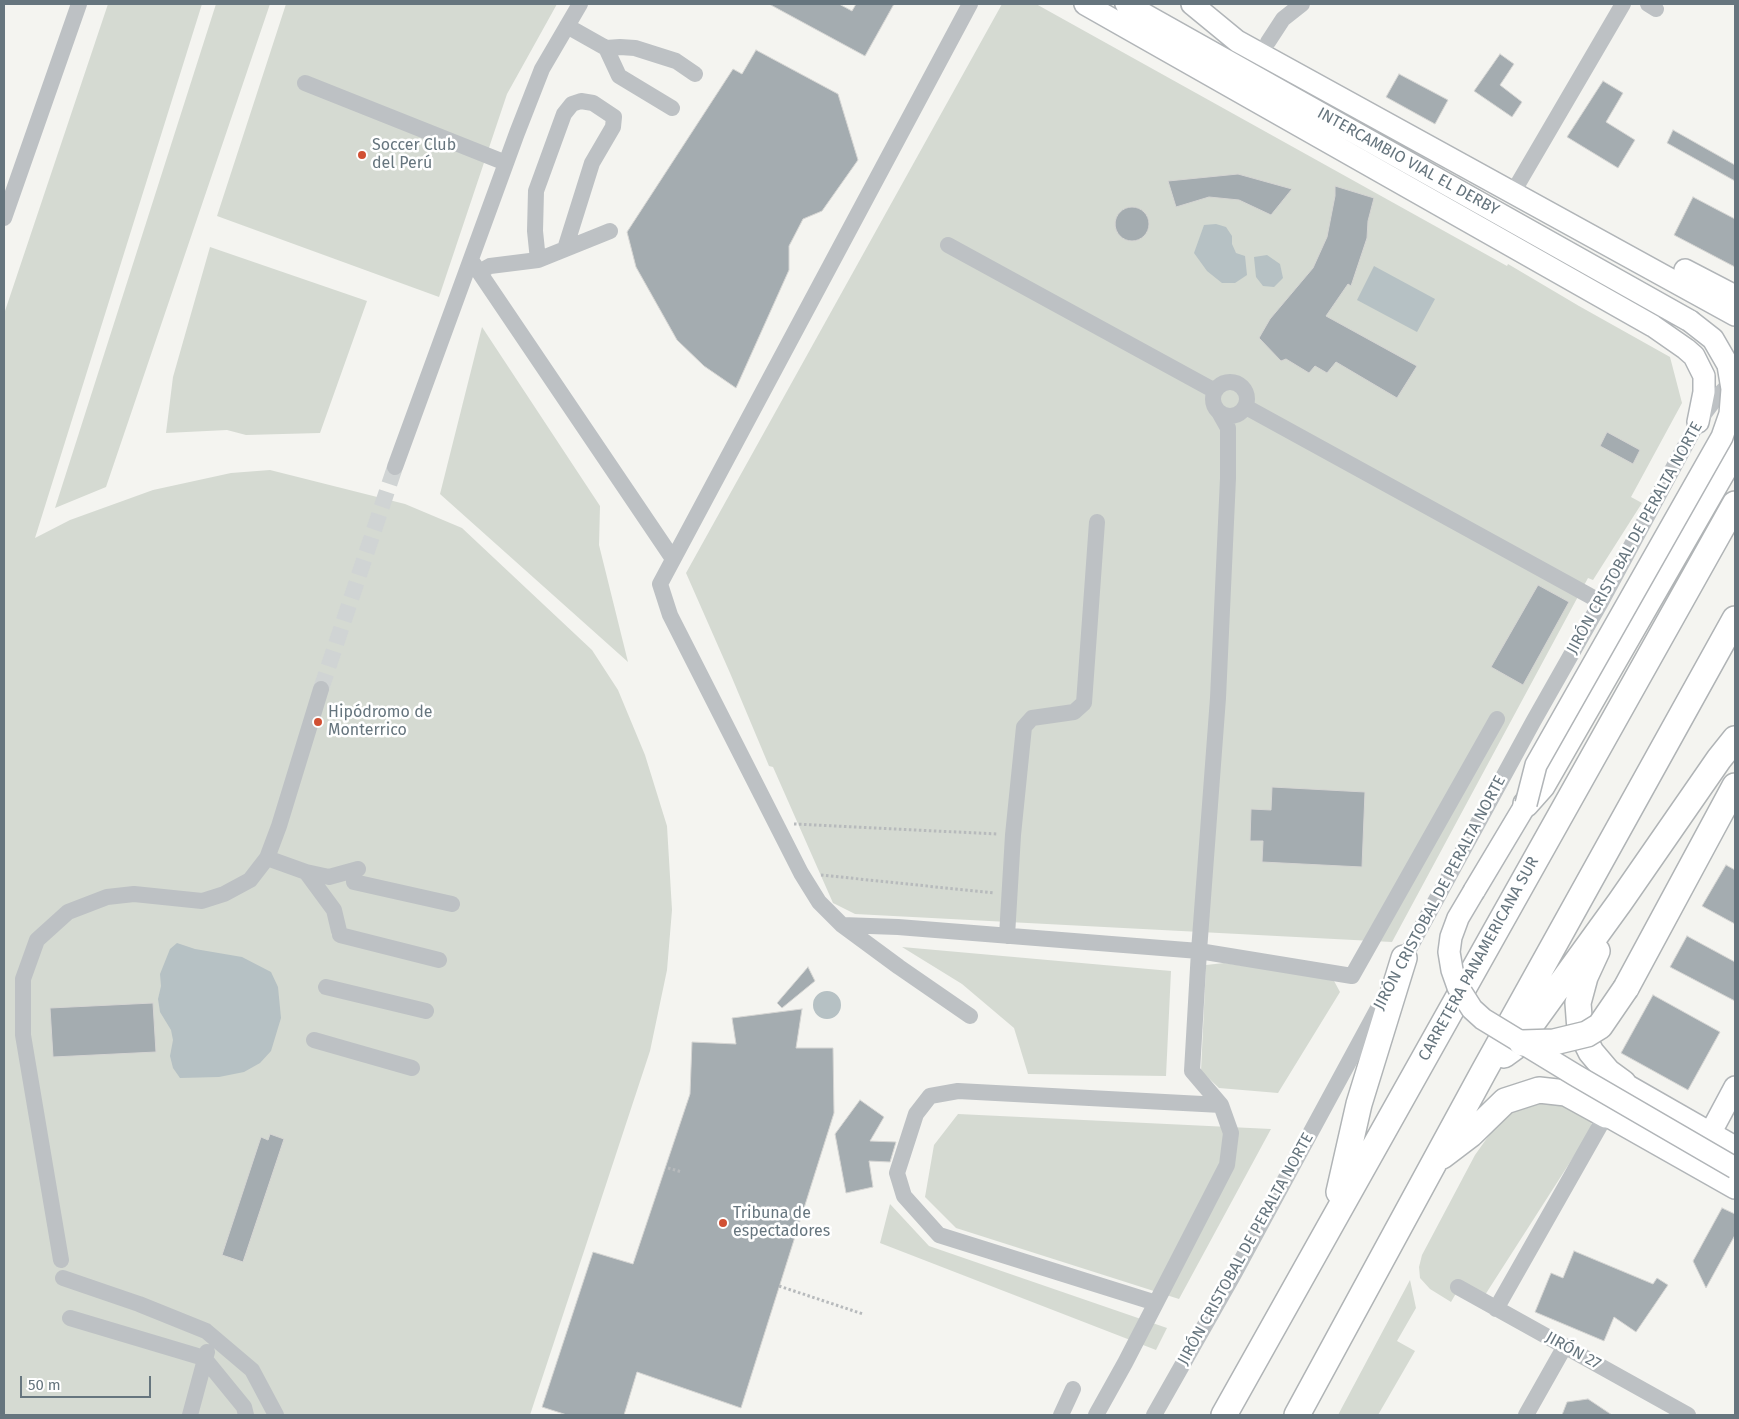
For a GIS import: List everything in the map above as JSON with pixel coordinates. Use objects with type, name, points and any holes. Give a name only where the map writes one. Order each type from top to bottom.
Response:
[{"type":"highway","points":[[1526,804],[1542,786],[1735,450]]},
{"type":"highway","name":"CARRETERA PANAMERICANA SUR","points":[[1224,1415],[1335,1214],[1735,504]]},
{"type":"highway","points":[[1297,1415],[1484,1071],[1735,619]]},
{"type":"highway","points":[[1484,1071],[1515,1047],[1735,739]]},
{"type":"highway","points":[[1522,1043],[1536,1044],[1570,1039],[1587,1034],[1600,1026],[1626,988],[1735,786]]},
{"type":"highway","points":[[1620,902],[1585,976],[1578,1003],[1580,1030],[1590,1052],[1608,1072],[1623,1083]]},
{"type":"highway","points":[[1335,1214],[1359,1104],[1404,958]]},
{"type":"highway","points":[[1436,1161],[1471,1134],[1505,1101],[1539,1090],[1566,1093],[1606,1115]]},
{"type":"main road","points":[[1085,4],[1653,326],[1694,356],[1704,376],[1703,404],[1698,422]]},
{"type":"main road","name":"INTERCAMBIO VIAL EL DERBY","points":[[1126,4],[1690,321],[1713,339],[1728,365],[1732,390],[1730,414],[1722,437],[1536,765],[1526,804],[1458,918],[1451,937],[1449,952],[1452,970],[1458,987],[1472,1009],[1483,1019],[1735,1168]]},
{"type":"main road","points":[[1192,4],[1237,41],[1735,315]]},
{"type":"main road","points":[[1202,4],[1519,182],[1735,296]]},
{"type":"main road","points":[[1719,759],[1735,732]]},
{"type":"main road","points":[[1623,1083],[1710,1134],[1735,1146],[1716,1178]]},
{"type":"main road","points":[[1693,1165],[1735,1087]]},
{"type":"main road","points":[[1606,1115],[1735,1188]]},
{"type":"street","points":[[4,218],[79,4]]},
{"type":"street","points":[[396,467],[475,266],[506,163],[542,69],[580,4]]},
{"type":"street","points":[[970,4],[660,584],[670,615],[801,873],[819,902],[842,924],[899,967],[970,1016]]},
{"type":"street","points":[[1268,42],[1284,11],[1302,4]]},
{"type":"street","points":[[1519,182],[1623,4]]},
{"type":"street","points":[[567,26],[606,48],[635,48],[676,61],[695,74]]},
{"type":"street","points":[[606,48],[619,76],[672,108]]},
{"type":"street","points":[[305,83],[506,163]]},
{"type":"street","points":[[538,260],[535,231],[536,192],[564,114],[572,104],[581,101],[593,102],[614,117],[613,127],[592,163],[565,249]]},
{"type":"street","points":[[475,266],[538,260],[610,231]]},
{"type":"street","points":[[948,245],[1215,392]]},
{"type":"street","points":[[475,266],[673,559]]},
{"type":"street","name":"JIRÓN CRISTOBAL DE PERALTA NORTE","points":[[1154,1415],[1238,1265],[1698,422],[1735,377]]},
{"type":"street","points":[[1096,1415],[1125,1363],[1226,1165],[1231,1133],[1221,1105],[1192,1071],[1218,698],[1228,478],[1228,428],[1219,412],[1214,402],[1215,392],[1222,384],[1237,383],[1246,390],[1248,401],[1243,411],[1234,416],[1228,416],[1219,412]]},
{"type":"street","points":[[1246,407],[1601,602]]},
{"type":"street","points":[[1007,936],[1013,835],[1024,727],[1032,718],[1074,712],[1084,703],[1097,522]]},
{"type":"street","points":[[60,1260],[23,1035],[23,979],[37,940],[68,912],[107,897],[134,894],[202,901],[224,894],[250,880],[267,858],[279,826],[321,689]]},
{"type":"street","points":[[842,924],[1199,951],[1352,976],[1497,719]]},
{"type":"street","points":[[267,858],[306,872],[329,877],[356,876],[452,904]]},
{"type":"street","points":[[306,872],[334,910],[339,933],[439,960]]},
{"type":"street","points":[[326,987],[426,1011]]},
{"type":"street","points":[[314,1040],[412,1068]]},
{"type":"street","points":[[1156,1303],[939,1235],[904,1196],[897,1173],[916,1114],[930,1096],[958,1092],[1221,1105]]},
{"type":"street","points":[[1496,1309],[1606,1115]]},
{"type":"street","points":[[64,1278],[140,1304],[206,1331],[252,1370],[276,1415]]},
{"type":"street","name":"JIRÓN 27","points":[[1458,1287],[1688,1415]]},
{"type":"street","points":[[70,1318],[204,1358],[244,1407],[246,1415]]},
{"type":"street","points":[[190,1415],[204,1358],[213,1337]]},
{"type":"street","points":[[1526,1415],[1565,1346]]},
{"type":"street","points":[[1060,1415],[1073,1389]]},
{"type":"path","points":[[776,823],[1013,835]]},
{"type":"path","points":[[801,873],[1009,894]]},
{"type":"path","points":[[668,1168],[682,1172]]},
{"type":"path","points":[[779,1286],[863,1314]]},
{"type":"shaded area","name":"Hipódromo de Monterrico","points":[[108,4],[202,4],[35,538],[70,520],[153,490],[231,473],[270,470],[405,504],[462,528],[592,650],[618,690],[645,755],[667,826],[672,910],[667,970],[650,1051],[530,1415],[4,1415],[4,314]]},
{"type":"shaded area","points":[[216,4],[270,4],[106,487],[55,508]]},
{"type":"shaded area","name":"Soccer Club del Perú","points":[[286,4],[557,4],[507,94],[439,297],[217,216]]},
{"type":"shaded area","points":[[1002,4],[1036,4],[1507,266],[1508,264],[1670,357],[1682,403],[1631,497],[1642,503],[1593,580],[1588,578],[1392,942],[855,914],[833,903],[773,767],[769,766],[686,573]]},
{"type":"shaded area","points":[[1216,224],[1226,227],[1232,236],[1232,244],[1236,253],[1245,256],[1247,275],[1235,283],[1222,283],[1207,271],[1194,253],[1204,225]]},
{"type":"shaded area","points":[[210,247],[367,301],[320,433],[246,435],[227,430],[166,433],[173,377]]},
{"type":"shaded area","points":[[1267,255],[1280,264],[1283,278],[1274,287],[1263,286],[1256,277],[1254,257]]},
{"type":"shaded area","points":[[1374,266],[1435,299],[1417,332],[1357,300]]},
{"type":"shaded area","points":[[482,327],[600,506],[599,545],[628,662],[440,494]]},
{"type":"shaded area","points":[[177,943],[195,949],[242,957],[271,972],[278,987],[281,1018],[271,1051],[260,1063],[244,1072],[219,1077],[180,1078],[173,1068],[170,1056],[173,1040],[171,1030],[160,1012],[158,999],[161,986],[160,974],[170,949]]},
{"type":"shaded area","points":[[902,947],[1171,971],[1166,1076],[1028,1074],[1014,1028],[962,984]]},
{"type":"shaded area","points":[[1224,963],[1333,979],[1340,992],[1278,1093],[1219,1088],[1201,1071],[1206,965]]},
{"type":"shaded area","points":[[827,991],[837,995],[841,1005],[837,1015],[827,1019],[817,1015],[813,1005],[817,995]]},
{"type":"shaded area","points":[[1537,1102],[1562,1102],[1591,1114],[1592,1128],[1485,1295],[1462,1283],[1451,1302],[1430,1289],[1420,1278],[1419,1267],[1422,1255],[1475,1155],[1502,1117],[1517,1107]]},
{"type":"shaded area","points":[[958,1114],[1271,1129],[1179,1299],[956,1228],[925,1197],[934,1145]]},
{"type":"shaded area","points":[[890,1204],[929,1246],[1167,1328],[1156,1350],[880,1243]]},
{"type":"shaded area","points":[[1410,1280],[1416,1308],[1397,1341],[1415,1351],[1378,1415],[1338,1415]]},
{"type":"building","points":[[769,4],[839,4],[852,11],[856,4],[894,4],[865,56]]},
{"type":"building","points":[[756,50],[838,94],[858,160],[822,211],[803,219],[789,246],[789,270],[736,388],[704,366],[677,340],[636,267],[627,232],[733,69],[742,74]]},
{"type":"building","points":[[1500,54],[1514,64],[1500,85],[1522,102],[1512,117],[1474,91]]},
{"type":"building","points":[[1399,74],[1448,100],[1435,124],[1386,97]]},
{"type":"building","points":[[1603,81],[1623,93],[1606,122],[1635,140],[1618,168],[1567,137]]},
{"type":"building","points":[[1673,130],[1735,165],[1735,181],[1667,143]]},
{"type":"building","points":[[1238,174],[1292,189],[1271,215],[1239,200],[1209,197],[1176,207],[1168,181]]},
{"type":"building","points":[[1335,186],[1374,198],[1368,221],[1367,238],[1351,286],[1348,284],[1326,316],[1417,366],[1397,398],[1336,362],[1327,373],[1315,366],[1309,373],[1286,359],[1281,361],[1259,338],[1270,319],[1313,268],[1327,237],[1335,196]]},
{"type":"building","points":[[1693,197],[1735,219],[1735,267],[1674,235]]},
{"type":"building","points":[[1132,207],[1144,212],[1149,224],[1144,236],[1132,241],[1120,236],[1115,224],[1120,212]]},
{"type":"building","points":[[1607,432],[1640,450],[1633,464],[1600,446]]},
{"type":"building","points":[[1538,585],[1569,602],[1523,685],[1491,667]]},
{"type":"building","points":[[1272,787],[1365,792],[1362,867],[1262,862],[1263,841],[1250,841],[1251,809],[1271,810]]},
{"type":"building","points":[[1726,865],[1735,870],[1735,924],[1702,906]]},
{"type":"building","points":[[1687,936],[1735,962],[1735,1001],[1670,967]]},
{"type":"building","points":[[808,967],[815,981],[782,1008],[777,1003]]},
{"type":"building","points":[[1653,995],[1720,1032],[1688,1090],[1621,1053]]},
{"type":"building","points":[[153,1003],[156,1052],[53,1057],[50,1008]]},
{"type":"building","name":"Tribuna de espectadores","points":[[802,1009],[796,1048],[833,1048],[834,1113],[741,1408],[637,1372],[624,1415],[567,1415],[542,1407],[593,1252],[633,1264],[690,1094],[692,1042],[736,1044],[732,1018]]},
{"type":"building","points":[[860,1100],[884,1117],[870,1141],[896,1142],[890,1162],[869,1161],[873,1187],[846,1193],[835,1134]]},
{"type":"building","points":[[270,1134],[284,1139],[243,1262],[222,1255],[261,1137],[268,1140]]},
{"type":"building","points":[[1722,1208],[1735,1214],[1735,1235],[1706,1288],[1693,1261]]},
{"type":"building","points":[[1574,1251],[1653,1284],[1657,1278],[1668,1285],[1636,1332],[1614,1317],[1604,1341],[1535,1312],[1551,1273],[1563,1278]]},
{"type":"building","points":[[1588,1399],[1612,1415],[1562,1415],[1567,1402]]},
{"type":"tunnel","points":[[321,689],[395,467]]},
{"type":"place","name":"Soccer Club del Perú","points":[[362,155]]},
{"type":"place","name":"Hipódromo de Monterrico","points":[[318,722]]},
{"type":"place","name":"Tribuna de espectadores","points":[[723,1223]]}]
